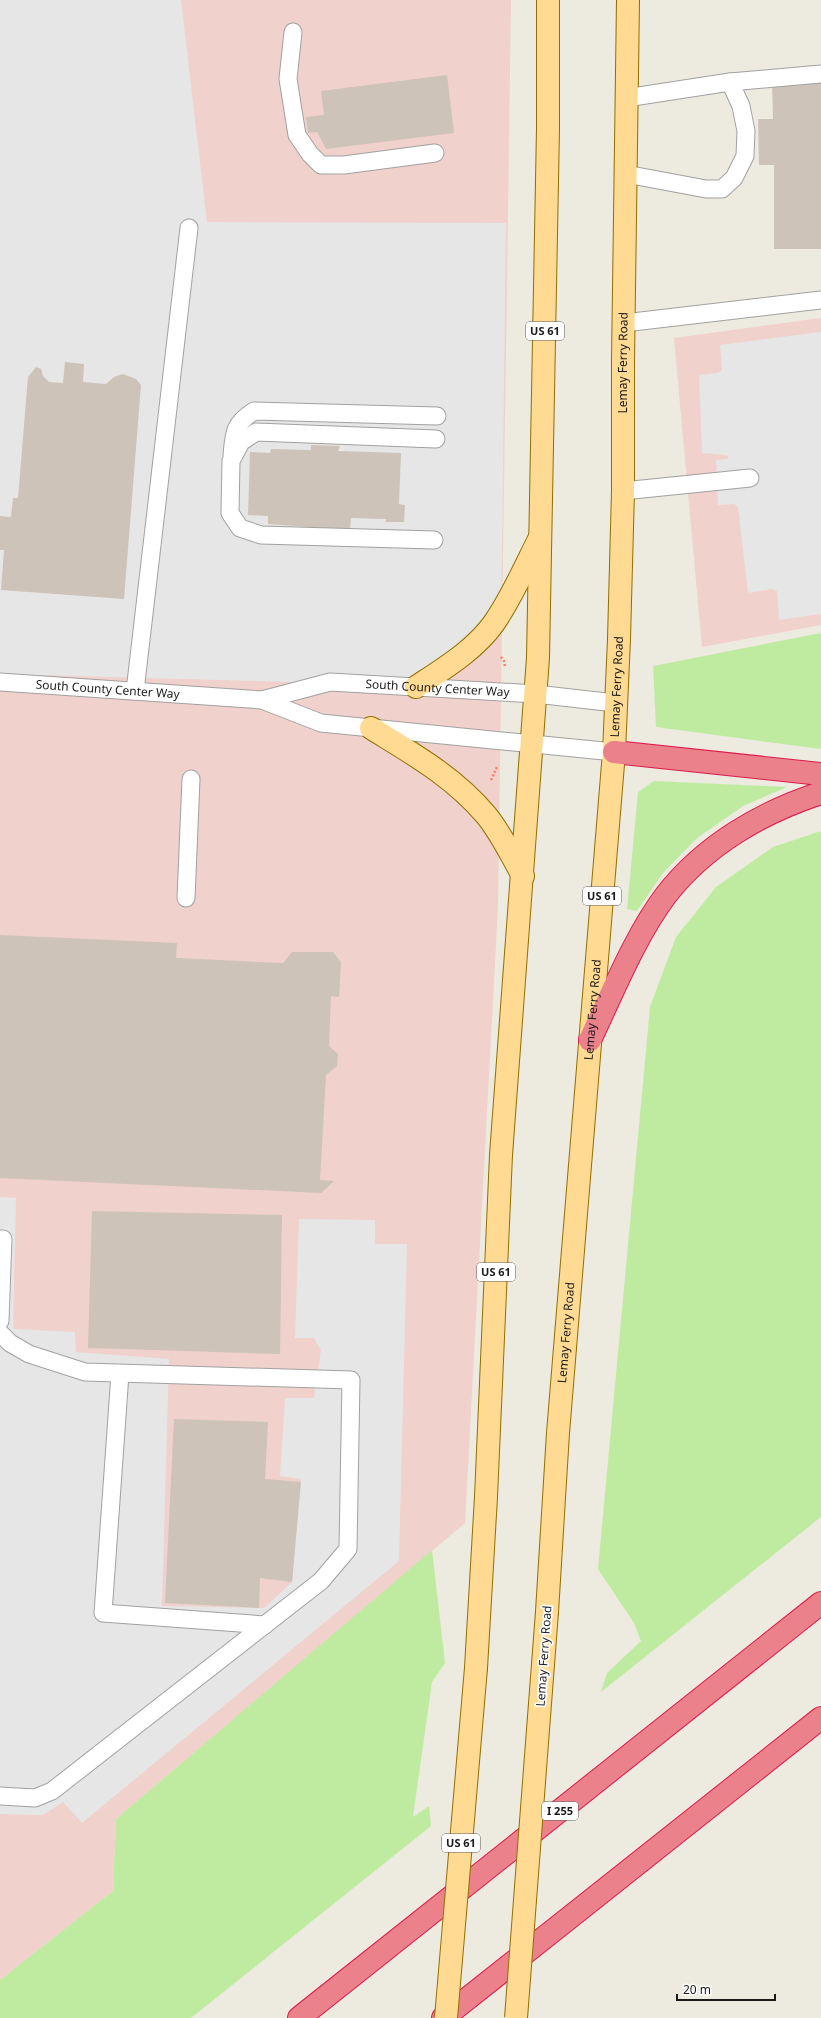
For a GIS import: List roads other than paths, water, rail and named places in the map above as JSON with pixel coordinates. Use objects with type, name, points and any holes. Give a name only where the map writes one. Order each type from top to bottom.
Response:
[{"type":"highway","points":[[614,752],[821,774]]},
{"type":"highway","points":[[590,1040],[630,957],[666,895],[692,868],[723,841],[757,819],[798,800],[821,793]]},
{"type":"highway","name":"I 255","points":[[299,2018],[821,1603]]},
{"type":"highway","points":[[443,2018],[821,1718]]},
{"type":"highway","points":[[772,1757],[821,1729]]},
{"type":"main road","name":"US 61","points":[[446,2018],[476,1668],[487,1489],[501,1155],[536,694],[542,534],[548,128],[548,0]]},
{"type":"main road","name":"Lemay Ferry Road","points":[[516,2018],[547,1612],[558,1433],[614,752],[623,491],[628,0]]},
{"type":"main road","points":[[416,687],[451,664],[475,643],[494,623],[542,534]]},
{"type":"main road","points":[[371,728],[436,768],[463,790],[487,816],[523,876]]},
{"type":"lane","points":[[293,32],[288,79],[297,135],[310,154],[321,165],[344,165],[435,153]]},
{"type":"lane","points":[[626,98],[730,82],[821,74]]},
{"type":"lane","points":[[626,174],[706,189],[722,188],[734,178],[745,156],[746,131],[741,106],[730,82]]},
{"type":"lane","points":[[135,691],[189,228]]},
{"type":"lane","points":[[624,323],[821,300]]},
{"type":"lane","points":[[434,540],[261,535],[240,528],[230,513],[231,461],[235,430],[243,418],[254,411],[437,416]]},
{"type":"lane","points":[[231,461],[241,442],[256,432],[436,439]]},
{"type":"lane","points":[[623,491],[750,478]]},
{"type":"lane","name":"South County Center Way","points":[[0,682],[262,700],[321,723],[614,752]]},
{"type":"lane","name":"South County Center Way","points":[[262,700],[330,682],[536,694],[615,703]]},
{"type":"lane","points":[[186,898],[191,779]]},
{"type":"lane","points":[[0,1239],[3,1239],[0,1322]]},
{"type":"lane","points":[[0,1333],[10,1343],[29,1354],[85,1372],[351,1380],[348,1549],[321,1580],[52,1791],[35,1798],[0,1796]]},
{"type":"lane","points":[[120,1374],[103,1613],[265,1625]]}]
